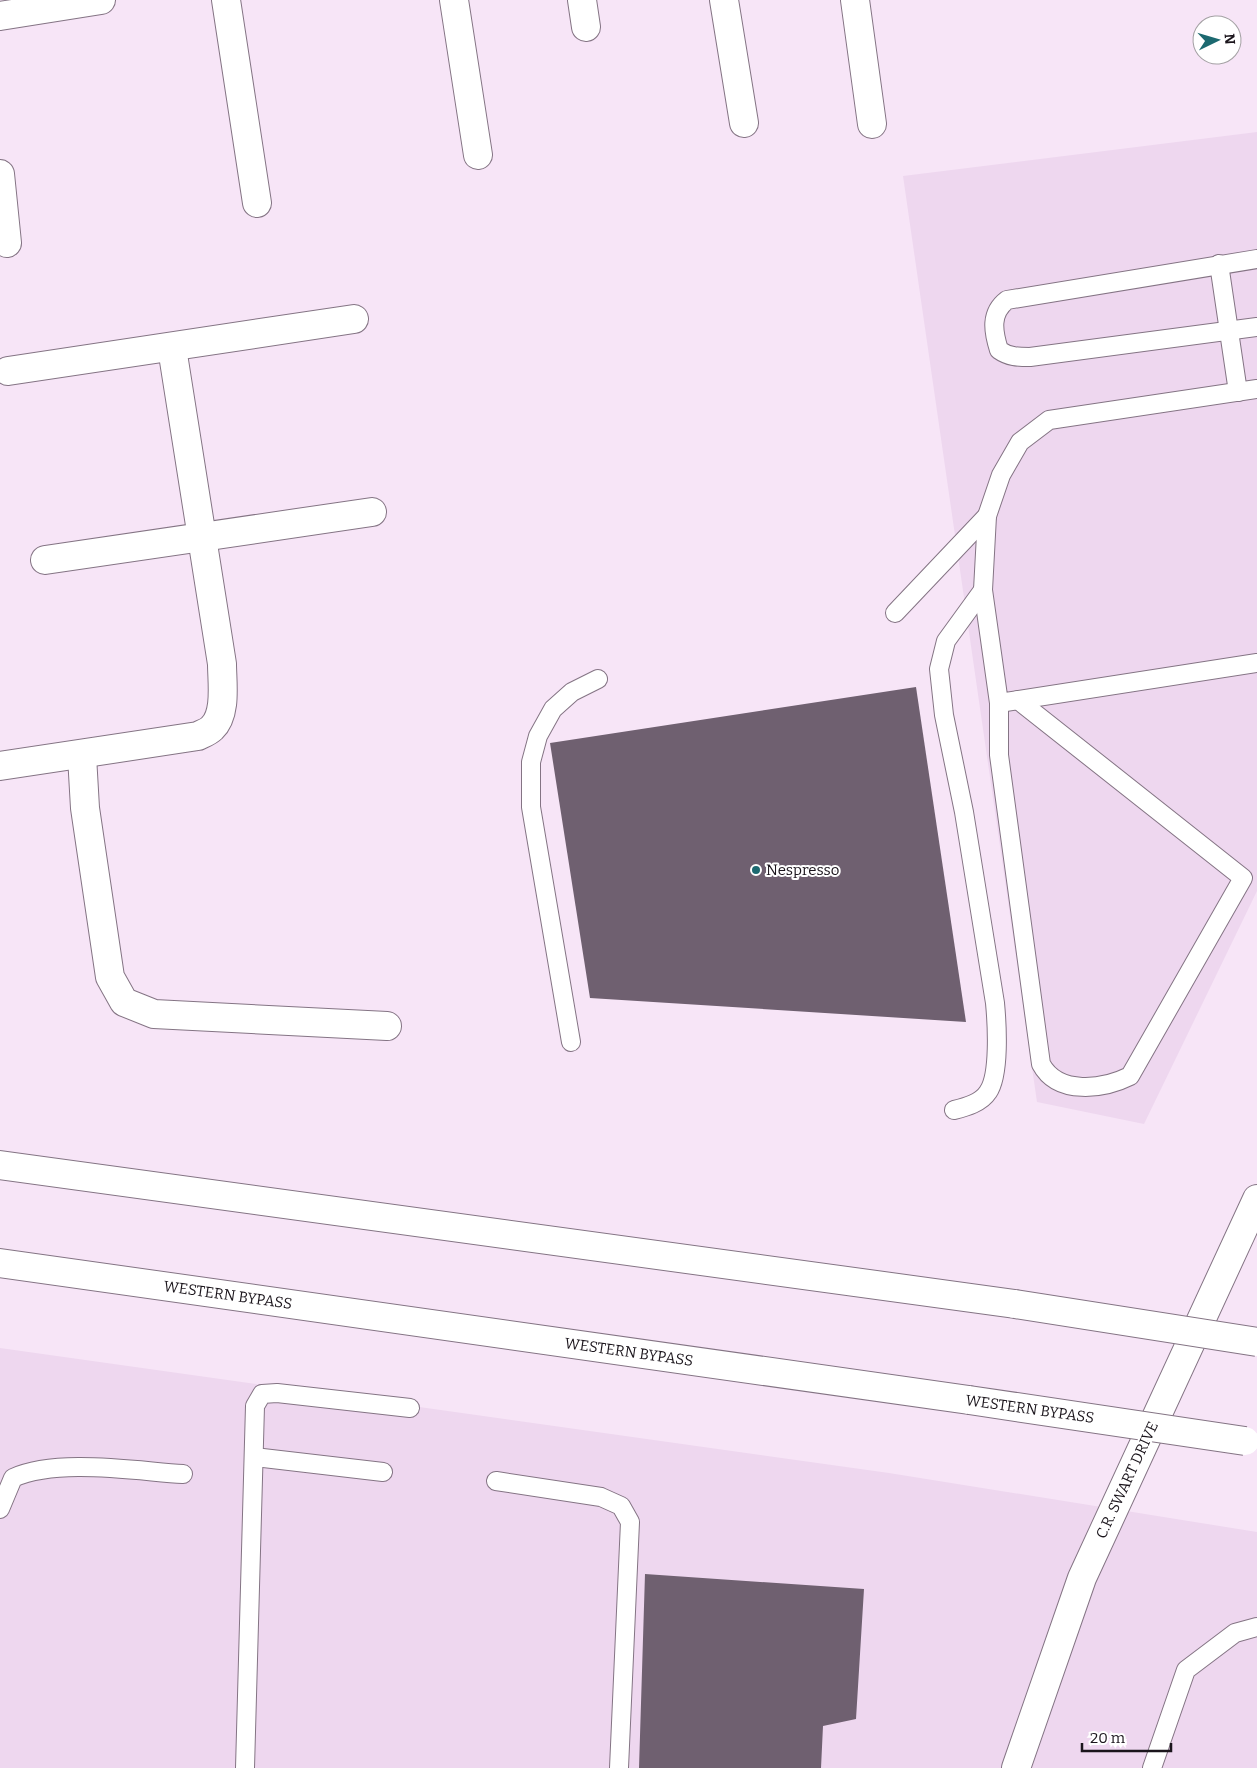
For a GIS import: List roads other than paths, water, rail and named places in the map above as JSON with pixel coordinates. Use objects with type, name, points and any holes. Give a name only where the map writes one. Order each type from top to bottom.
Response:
[{"type":"main road","points":[[0,16],[100,0]]},
{"type":"main road","points":[[226,0],[257,203]]},
{"type":"main road","points":[[454,0],[478,155]]},
{"type":"main road","points":[[582,0],[586,27]]},
{"type":"main road","points":[[724,0],[744,123]]},
{"type":"main road","points":[[855,0],[872,124]]},
{"type":"main road","points":[[0,174],[7,243]]},
{"type":"main road","points":[[8,371],[172,348],[354,319]]},
{"type":"main road","points":[[0,766],[82,756],[198,736],[212,728],[219,716],[223,692],[222,664],[200,538],[172,348]]},
{"type":"main road","points":[[45,560],[372,512]]},
{"type":"main road","points":[[82,756],[85,808],[102,938],[110,977],[124,1002],[154,1014],[387,1026]]},
{"type":"main road","points":[[0,1165],[1015,1304],[1257,1342]]},
{"type":"main road","name":"C.R. SWART DRIVE","points":[[1016,1768],[1082,1578],[1257,1199]]},
{"type":"main road","name":"WESTERN BYPASS","points":[[0,1263],[1251,1441]]},
{"type":"lane","points":[[1257,258],[1007,300],[998,307],[994,318],[999,350],[1007,356],[1030,357],[1257,328]]},
{"type":"lane","points":[[1219,264],[1238,392]]},
{"type":"lane","points":[[1018,700],[1243,878],[1130,1076],[1113,1085],[1072,1086],[1053,1078],[1046,1073],[1041,1064],[999,755],[999,703],[984,590],[987,516],[1001,476],[1020,442],[1049,420],[1257,389]]},
{"type":"lane","points":[[895,613],[987,516]]},
{"type":"lane","points":[[954,1110],[972,1105],[988,1092],[995,1070],[998,1033],[996,1003],[964,812],[944,715],[939,669],[946,641],[984,590]]},
{"type":"lane","points":[[999,703],[1257,664]]},
{"type":"lane","points":[[572,1042],[531,807],[531,762],[538,736],[553,709],[572,692],[598,679]]},
{"type":"lane","points":[[245,1768],[255,1406],[262,1394],[277,1393],[410,1408]]},
{"type":"lane","points":[[254,1457],[383,1472]]},
{"type":"lane","points":[[0,1510],[14,1478],[28,1472],[74,1468],[183,1474]]},
{"type":"lane","points":[[496,1481],[601,1497],[621,1506],[630,1522],[619,1768]]},
{"type":"lane","points":[[1152,1768],[1186,1670],[1235,1633],[1257,1627]]},
{"type":"place","name":"Nespresso","points":[[756,870]]}]
